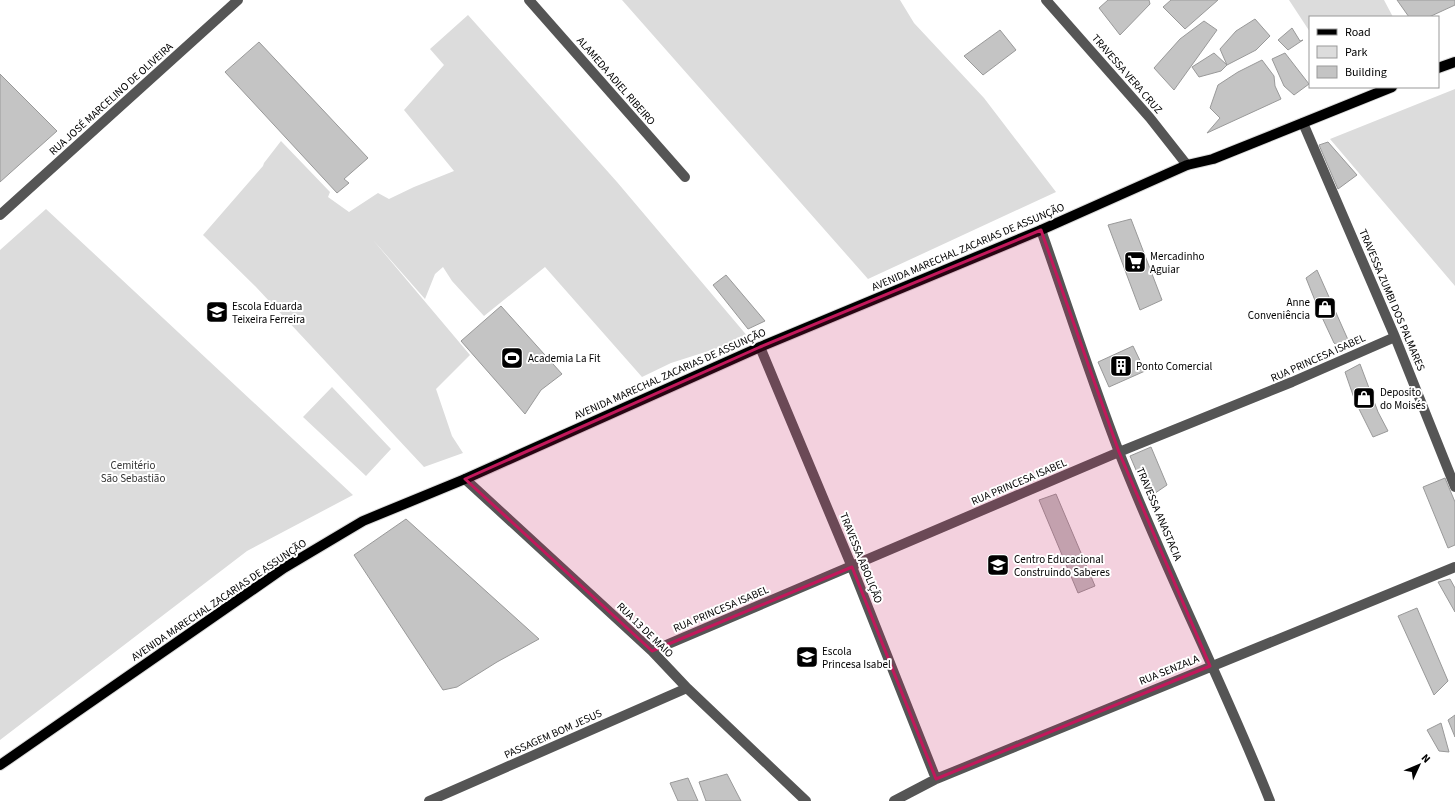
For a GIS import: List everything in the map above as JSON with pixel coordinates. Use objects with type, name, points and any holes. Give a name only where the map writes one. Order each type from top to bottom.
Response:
[{"type":"main road","points":[[1439,68],[1455,62]]},
{"type":"main road","name":"AVENIDA MARECHAL ZACARIAS DE ASSUNÇÃO","points":[[0,766],[284,568],[364,521],[465,479],[760,347],[1041,230],[1187,165],[1213,159],[1390,88]]},
{"type":"street","name":"RUA JOSÉ MARCELINO DE OLIVEIRA","points":[[0,215],[238,0]]},
{"type":"street","name":"ALAMEDA ADIEL RIBEIRO","points":[[529,0],[685,177]]},
{"type":"street","name":"TRAVESSA VERA CRUZ","points":[[1046,0],[1150,118],[1187,165]]},
{"type":"street","name":"TRAVESSA ZUMBI DOS PALMARES","points":[[1303,123],[1395,336],[1455,487]]},
{"type":"street","name":"TRAVESSA ANASTACIA","points":[[1041,230],[1119,452],[1210,666],[1252,755],[1270,801]]},
{"type":"street","name":"RUA PRINCESA ISABEL","points":[[652,651],[1119,452],[1292,382],[1395,336]]},
{"type":"street","name":"TRAVESSA ABOLIÇÃO","points":[[760,347],[852,567],[936,779]]},
{"type":"street","name":"RUA 13 DE MAIO","points":[[465,479],[652,651],[687,688],[806,801]]},
{"type":"street","name":"RUA SENZALA","points":[[894,801],[936,779],[1455,567]]},
{"type":"street","name":"PASSAGEM BOM JESUS","points":[[429,801],[687,688]]},
{"type":"highlighted area","points":[[1041,230],[1119,452],[1210,666],[936,779],[852,567],[652,651],[465,479],[760,347]]},
{"type":"green space","points":[[622,0],[900,0],[914,23],[984,98],[1056,192],[868,279]]},
{"type":"green space","points":[[1289,0],[1384,0],[1392,16],[1309,16],[1309,30]]},
{"type":"green space","points":[[468,15],[617,182],[749,338],[671,363],[642,377],[545,267],[484,316],[452,281],[443,267],[435,274],[425,299],[373,240],[470,355],[436,389],[452,436],[463,453],[424,467],[256,287],[203,235],[263,166],[281,141],[330,192],[328,197],[349,212],[378,193],[389,199],[454,171],[404,110],[444,65],[430,49]]},
{"type":"green space","points":[[1455,89],[1455,286],[1330,139]]},
{"type":"green space","name":"Cemitério São Sebastião","points":[[46,209],[353,495],[247,551],[0,740],[0,250]]},
{"type":"green space","points":[[332,387],[391,449],[366,476],[303,417]]},
{"type":"building","points":[[1108,0],[1149,0],[1150,4],[1120,35],[1099,8]]},
{"type":"building","points":[[1171,0],[1218,0],[1185,29],[1163,7]]},
{"type":"building","points":[[1397,0],[1455,0],[1455,5],[1431,16],[1408,16]]},
{"type":"building","points":[[1255,19],[1270,36],[1256,50],[1227,65],[1220,49],[1236,31]]},
{"type":"building","points":[[1204,21],[1217,30],[1174,90],[1154,68],[1180,39]]},
{"type":"building","points":[[1292,28],[1300,41],[1303,40],[1288,50],[1278,40]]},
{"type":"building","points":[[1000,30],[1016,50],[983,75],[964,56]]},
{"type":"building","points":[[259,42],[368,158],[344,179],[349,183],[337,193],[225,72]]},
{"type":"building","points":[[1214,53],[1227,65],[1221,71],[1199,77],[1192,67]]},
{"type":"building","points":[[1285,53],[1309,84],[1294,95],[1284,86],[1272,59]]},
{"type":"building","points":[[1262,60],[1274,76],[1275,86],[1281,99],[1207,133],[1220,118],[1210,108],[1218,85],[1238,72]]},
{"type":"building","points":[[0,74],[57,131],[0,182]]},
{"type":"building","points":[[1328,142],[1357,175],[1338,189],[1319,145]]},
{"type":"building","name":"Mercadinho Aguiar","points":[[1131,219],[1162,300],[1140,310],[1108,225]]},
{"type":"building","name":"Anne Conveniência","points":[[1317,270],[1349,342],[1338,346],[1334,343],[1306,278]]},
{"type":"building","points":[[726,275],[765,321],[748,329],[713,285]]},
{"type":"building","name":"Academia La Fit","points":[[501,306],[562,374],[541,390],[525,414],[461,341]]},
{"type":"building","name":"Ponto Comercial","points":[[1133,346],[1145,371],[1109,387],[1098,362]]},
{"type":"building","name":"Deposito do Moisés","points":[[1360,364],[1378,412],[1388,431],[1373,437],[1355,401],[1345,372]]},
{"type":"building","points":[[1151,447],[1167,485],[1148,498],[1130,456]]},
{"type":"building","points":[[1445,478],[1455,502],[1455,545],[1448,548],[1423,487]]},
{"type":"building","points":[[1056,494],[1095,586],[1078,593],[1039,500]]},
{"type":"building","points":[[406,519],[539,639],[497,662],[457,687],[443,690],[354,555]]},
{"type":"building","points":[[1450,579],[1455,588],[1455,612],[1438,582]]},
{"type":"building","points":[[1417,608],[1448,681],[1434,695],[1398,616]]},
{"type":"building","points":[[1455,715],[1455,737],[1448,720]]},
{"type":"building","points":[[1441,723],[1449,752],[1439,751],[1427,730]]},
{"type":"building","points":[[727,774],[741,801],[706,801],[699,782]]},
{"type":"building","points":[[688,778],[698,801],[678,801],[670,783]]},
{"type":"place","name":"Mercadinho Aguiar","points":[[1135,262]]},
{"type":"place","name":"Anne Conveniência","points":[[1325,308]]},
{"type":"place","name":"Escola Eduarda Teixeira Ferreira","points":[[217,312]]},
{"type":"place","name":"Academia La Fit","points":[[512,358]]},
{"type":"place","name":"Ponto Comercial","points":[[1121,366]]},
{"type":"place","name":"Deposito do Moisés","points":[[1364,398]]},
{"type":"place","name":"Centro Educacional Construindo Saberes","points":[[998,565]]},
{"type":"place","name":"Escola Princesa Isabel","points":[[807,657]]}]
